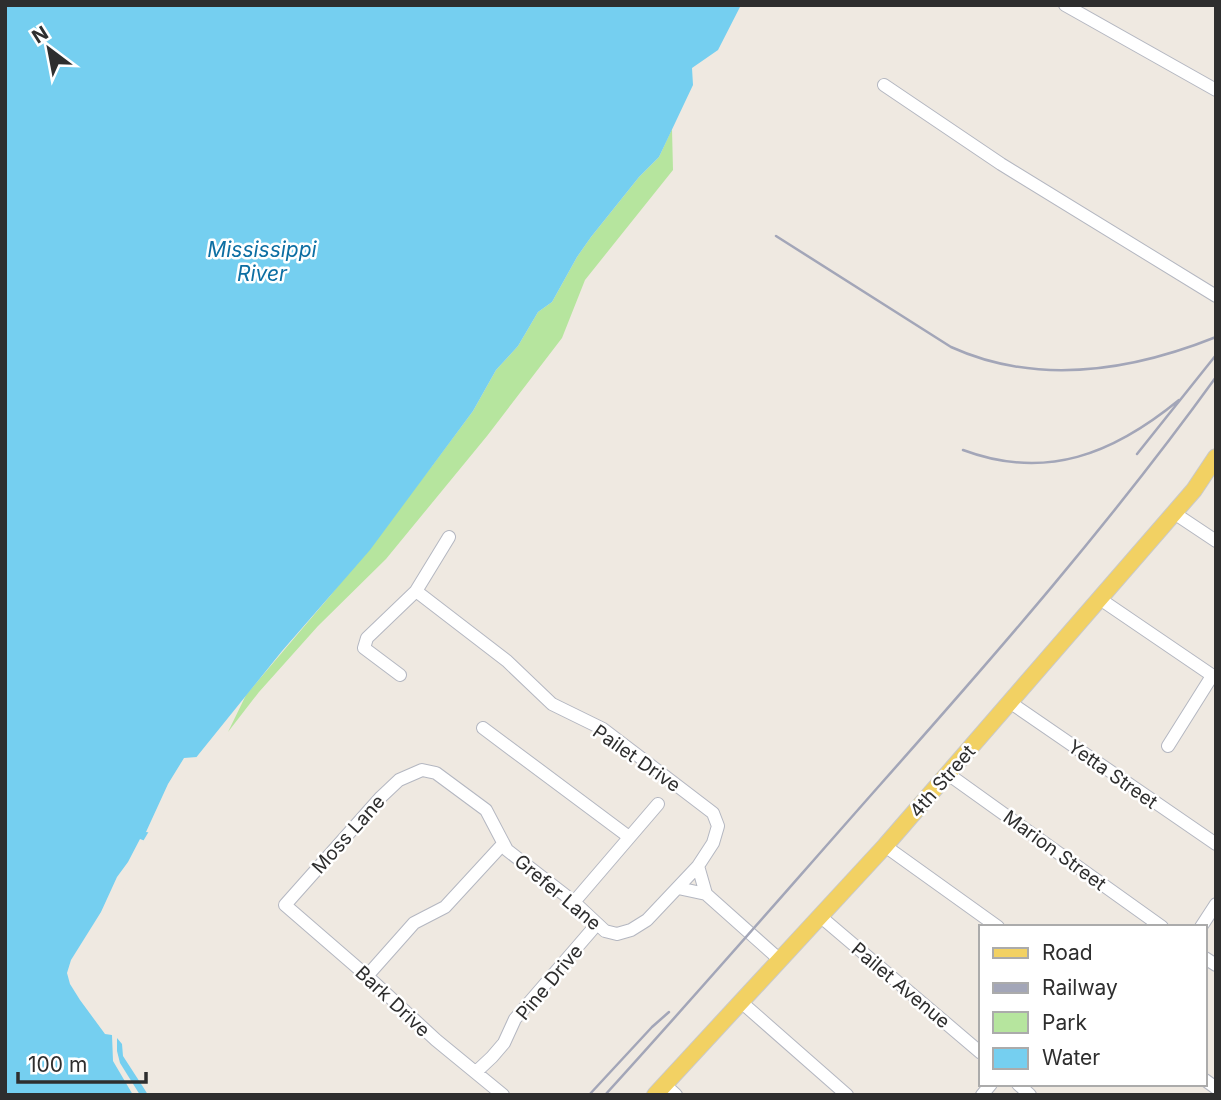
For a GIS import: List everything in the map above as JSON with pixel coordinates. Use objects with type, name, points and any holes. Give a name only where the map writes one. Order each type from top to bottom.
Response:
[{"type":"main road","name":"4th Street","points":[[665,1091],[740,1001],[821,917],[1011,703],[1194,490],[1216,457]]},
{"type":"street","points":[[1065,5],[1216,90]]},
{"type":"street","points":[[884,85],[1001,164],[1216,296]]},
{"type":"street","points":[[1174,513],[1216,541]]},
{"type":"street","points":[[400,676],[364,648],[367,638],[416,591],[449,537]]},
{"type":"street","name":"Pailet Drive","points":[[416,591],[507,661],[552,705],[603,729],[713,813],[718,826],[713,843],[698,866]]},
{"type":"street","points":[[1100,599],[1214,677],[1168,746]]},
{"type":"street","name":"Yetta Street","points":[[1011,703],[1216,844]]},
{"type":"street","points":[[484,728],[629,837]]},
{"type":"street","name":"Grefer Lane","points":[[417,772],[422,770],[436,773],[486,810],[507,850],[574,902],[605,931],[618,933],[631,930],[647,920],[698,866]]},
{"type":"street","name":"Moss Lane","points":[[285,905],[381,797],[399,780],[417,772]]},
{"type":"street","name":"Marion Street","points":[[948,774],[1159,925]]},
{"type":"street","points":[[574,902],[658,804]]},
{"type":"street","points":[[367,975],[414,923],[445,907],[503,844]]},
{"type":"street","points":[[885,846],[995,925]]},
{"type":"street","points":[[698,866],[706,894]]},
{"type":"street","points":[[678,888],[706,894],[780,960]]},
{"type":"street","points":[[1202,925],[1216,904]]},
{"type":"street","name":"Bark Drive","points":[[285,905],[367,975],[436,1040],[503,1095]]},
{"type":"street","name":"Pailet Avenue","points":[[821,917],[979,1051]]},
{"type":"street","name":"Pine Drive","points":[[476,1072],[504,1042],[515,1019],[597,925]]},
{"type":"street","points":[[740,1001],[847,1095]]},
{"type":"green space","points":[[672,129],[673,170],[585,280],[562,338],[487,436],[386,559],[318,626],[259,692],[228,732],[246,695],[330,596],[432,466],[473,411],[496,370],[518,346],[538,312],[552,302],[591,237],[639,177],[659,157]]},
{"type":"water","name":"Mississippi River","points":[[5,5],[741,5],[718,50],[692,68],[693,85],[659,157],[639,177],[591,237],[552,302],[538,312],[518,346],[496,370],[473,411],[370,550],[282,651],[182,775],[78,952],[72,976],[112,1035],[122,1038],[156,1095],[5,1095]]},
{"type":"pier","points":[[197,757],[153,833],[146,832],[168,784],[184,758]]},
{"type":"pier","points":[[140,839],[148,842],[116,903],[81,954],[76,975],[114,1032],[123,1035],[157,1095],[148,1095],[123,1056],[122,1044],[117,1038],[120,1063],[140,1095],[133,1095],[113,1061],[112,1035],[105,1034],[80,1000],[67,973],[71,960],[101,912],[117,877]]},
{"type":"railway","points":[[776,236],[951,347],[1017,367],[1050,370],[1117,365],[1184,349],[1216,337]]},
{"type":"railway","points":[[1137,454],[1216,355]]},
{"type":"railway","points":[[605,1095],[1010,636],[1095,535],[1216,377]]},
{"type":"railway","points":[[963,450],[993,459],[1022,463],[1077,457],[1104,448],[1129,435],[1179,400]]},
{"type":"railway","points":[[589,1095],[669,1012]]}]
